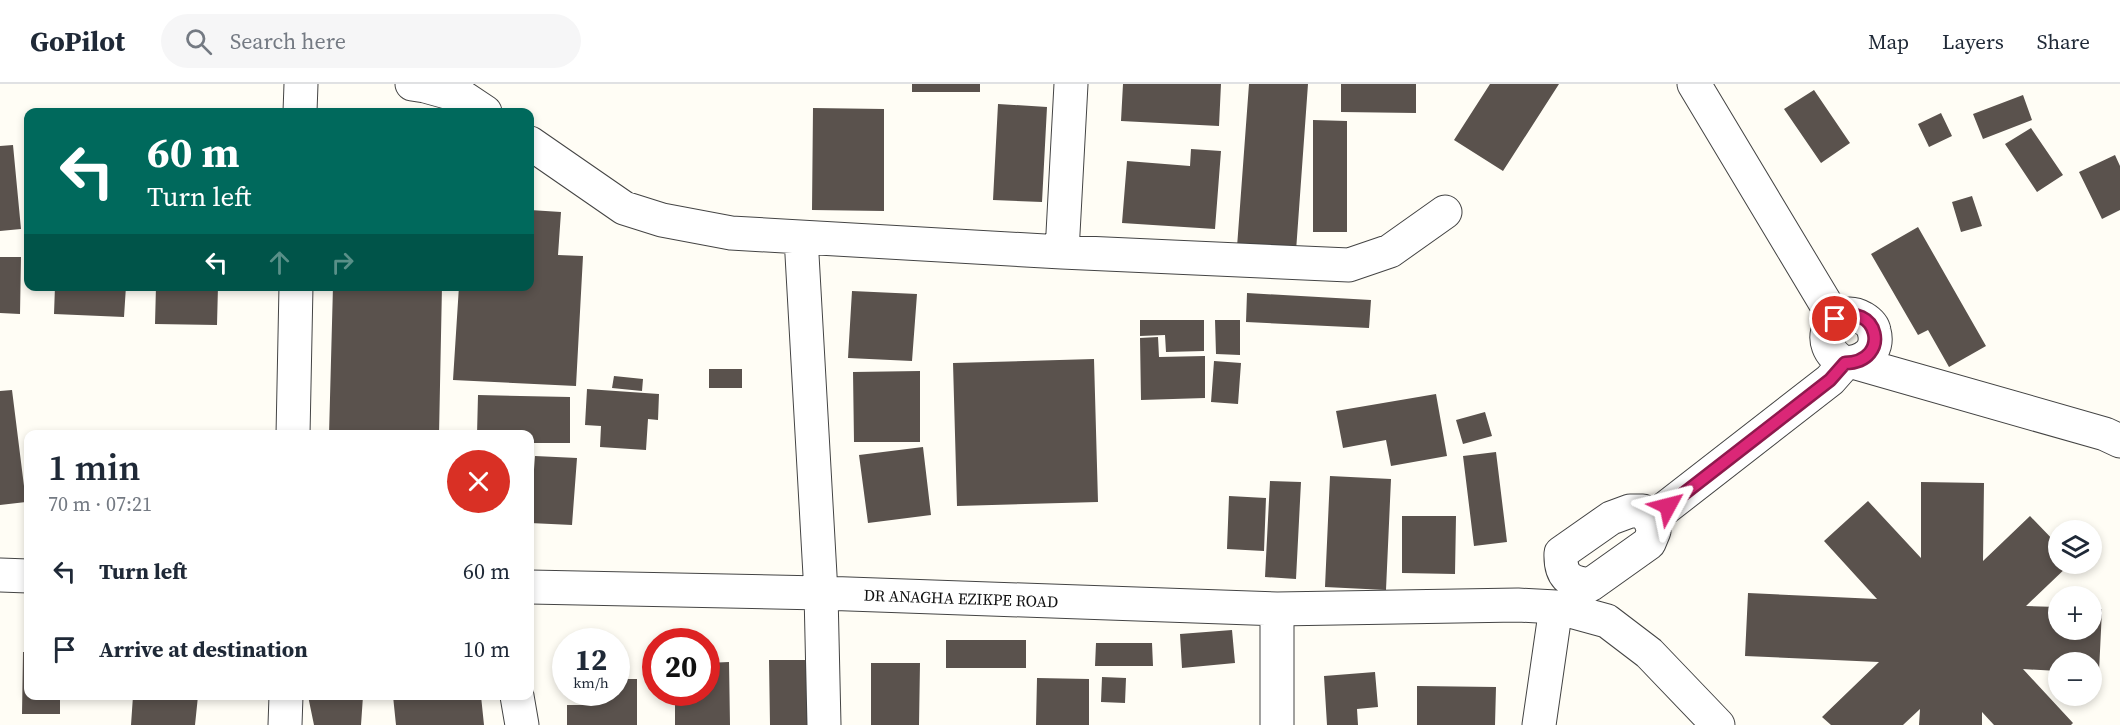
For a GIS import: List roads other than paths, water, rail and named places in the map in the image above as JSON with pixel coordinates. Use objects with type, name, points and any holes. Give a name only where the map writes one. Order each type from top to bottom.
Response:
[{"type":"street","points":[[300,108],[301,84]]},
{"type":"street","points":[[1062,252],[1071,84]]},
{"type":"street","points":[[1650,520],[1851,363],[1866,358],[1873,350],[1876,338],[1874,328],[1866,319],[1846,314],[1835,319],[1694,84]]},
{"type":"street","points":[[421,85],[461,96],[479,108]]},
{"type":"street","points":[[534,146],[624,208],[662,220],[731,233],[1062,252],[1349,265],[1390,251],[1445,212]]},
{"type":"street","points":[[801,237],[821,593],[824,725]]},
{"type":"street","points":[[293,430],[296,291]]},
{"type":"street","points":[[1851,363],[2105,434],[2120,441]]},
{"type":"street","points":[[1630,511],[1643,511],[1650,520],[1654,531],[1649,543],[1590,585],[1577,583],[1566,575],[1560,568],[1561,553],[1611,518],[1630,511]]},
{"type":"street","points":[[0,575],[24,576]]},
{"type":"street","points":[[1518,605],[1566,575]]},
{"type":"street","name":"DR ANAGHA EZIKPE ROAD","points":[[534,587],[821,593],[1277,609],[1518,605],[1556,607],[1607,621],[1649,653],[1718,725]]},
{"type":"street","points":[[1539,725],[1556,607]]},
{"type":"street","points":[[1277,609],[1277,725]]},
{"type":"street","points":[[285,725],[286,700]]},
{"type":"street","points":[[518,700],[522,725]]}]
